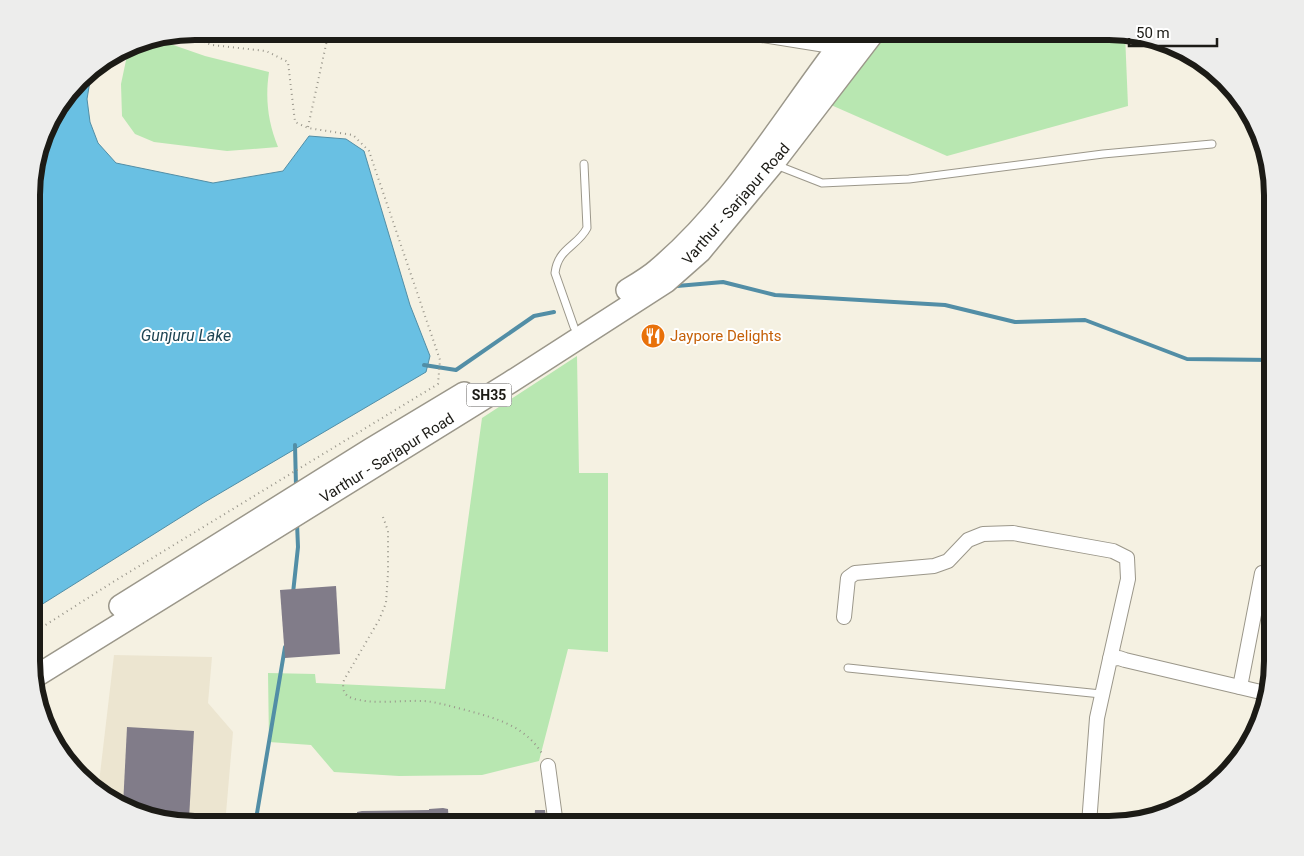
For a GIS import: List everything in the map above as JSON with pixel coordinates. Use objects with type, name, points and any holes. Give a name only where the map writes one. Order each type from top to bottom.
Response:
[{"type":"main road","name":"Varthur - Sarjapur Road","points":[[40,657],[371,449],[574,327],[657,270],[687,242],[729,196],[843,40]]},
{"type":"main road","name":"Varthur - Sarjapur Road","points":[[41,673],[500,388],[666,282],[700,252],[773,164],[868,40]]},
{"type":"street","points":[[844,618],[848,578],[855,573],[934,566],[948,561],[968,540],[983,534],[1013,533],[1113,551],[1126,558],[1128,579],[1097,718],[1090,816]]},
{"type":"street","points":[[1240,687],[1262,572]]},
{"type":"street","points":[[1110,659],[1119,658],[1261,692]]},
{"type":"street","points":[[548,766],[555,816]]},
{"type":"lane","points":[[773,164],[822,183],[909,179],[1103,154],[1212,144]]},
{"type":"lane","points":[[574,327],[555,273],[559,256],[587,228],[584,164]]},
{"type":"lane","points":[[848,668],[1101,694]]},
{"type":"path","points":[[40,629],[438,384],[440,360],[369,151],[353,135],[308,128],[295,122],[288,62],[266,51],[212,45],[198,40]]},
{"type":"path","points":[[308,128],[327,40]]},
{"type":"path","points":[[383,517],[388,532],[386,603],[379,620],[344,680],[342,686],[344,693],[349,697],[363,700],[435,702],[500,719],[511,724],[538,747],[548,766]]},
{"type":"shaded area","points":[[114,655],[212,657],[208,703],[233,732],[226,816],[175,815],[155,811],[127,800],[99,782]]},
{"type":"green space","points":[[883,40],[1125,41],[1128,106],[947,156],[831,105]]},
{"type":"green space","points":[[167,43],[205,56],[269,72],[268,110],[278,147],[227,151],[154,142],[135,134],[122,116],[121,84],[127,56],[145,48]]},
{"type":"green space","points":[[577,356],[579,473],[608,473],[608,652],[568,649],[539,761],[482,775],[399,776],[334,772],[311,745],[269,742],[268,673],[315,674],[316,683],[445,689],[482,418]]},
{"type":"water","name":"Gunjuru Lake","points":[[90,82],[87,99],[90,122],[98,143],[116,163],[213,183],[283,171],[309,136],[346,139],[364,151],[410,305],[430,356],[426,372],[205,502],[40,606],[41,175],[48,145],[61,118],[66,109]]},
{"type":"building","points":[[336,586],[340,654],[285,658],[280,590]]},
{"type":"building","points":[[127,727],[194,731],[189,816],[155,811],[123,798]]},
{"type":"building","points":[[448,809],[448,816],[357,816],[357,812],[429,810]]},
{"type":"building","points":[[535,810],[545,810],[546,816],[535,816]]},
{"type":"waterway","points":[[677,286],[723,282],[775,295],[945,305],[1015,322],[1085,320],[1187,359],[1264,360]]},
{"type":"waterway","points":[[424,365],[456,370],[534,316],[554,312]]},
{"type":"waterway","points":[[295,445],[296,486]]},
{"type":"waterway","points":[[293,593],[298,547],[297,523]]},
{"type":"waterway","points":[[257,816],[285,647]]},
{"type":"place","name":"Jaypore Delights","points":[[653,336]]}]
